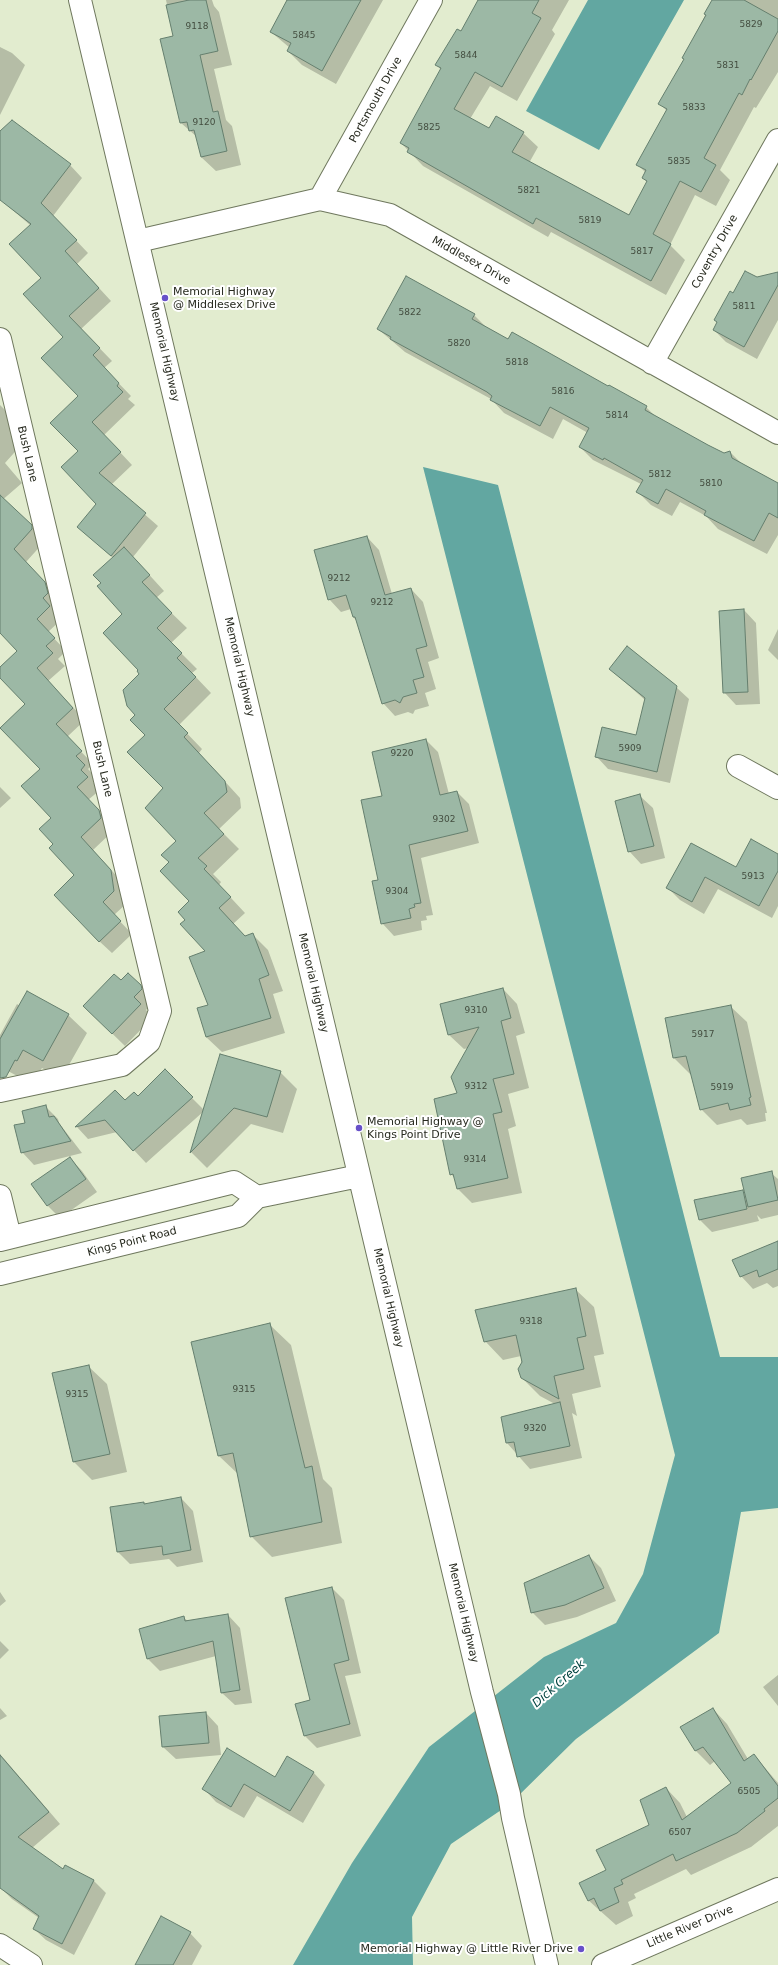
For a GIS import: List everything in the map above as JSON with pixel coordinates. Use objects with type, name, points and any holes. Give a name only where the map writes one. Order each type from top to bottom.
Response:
[{"type":"street","name":"Memorial Highway","points":[[80,0],[482,1692],[509,1794],[513,1818],[547,1965]]},
{"type":"street","name":"Portsmouth Drive","points":[[320,199],[431,0]]},
{"type":"street","name":"Coventry Drive","points":[[652,363],[778,140]]},
{"type":"street","name":"Middlesex Drive","points":[[138,241],[320,199],[390,215],[778,433]]},
{"type":"street","name":"Bush Lane","points":[[0,339],[160,1011],[149,1042],[122,1064],[0,1091]]},
{"type":"street","points":[[738,766],[778,788]]},
{"type":"street","points":[[0,1196],[5,1239],[234,1182],[257,1197],[359,1176]]},
{"type":"street","name":"Kings Point Road","points":[[0,1274],[238,1216],[257,1197]]},
{"type":"street","name":"Little River Drive","points":[[603,1965],[778,1889]]},
{"type":"street","points":[[0,1945],[31,1965]]},
{"type":"water","points":[[588,0],[684,0],[599,150],[526,111]]},
{"type":"water","name":"Dick Creek","points":[[423,467],[498,485],[720,1357],[778,1357],[778,1508],[741,1512],[719,1633],[576,1739],[510,1804],[451,1844],[412,1917],[413,1965],[293,1965],[352,1863],[429,1747],[544,1657],[616,1623],[643,1574],[675,1455]]},
{"type":"building","points":[[189,0],[206,0],[218,51],[200,55],[213,112],[218,111],[227,151],[201,157],[194,130],[189,131],[187,122],[180,123],[160,39],[173,36],[166,5]]},
{"type":"building","points":[[287,0],[361,0],[322,71],[287,51],[291,43],[270,32]]},
{"type":"building","points":[[478,0],[539,0],[532,13],[541,18],[502,87],[475,72],[454,109],[489,128],[496,116],[524,132],[512,152],[629,215],[647,181],[642,178],[646,170],[636,165],[667,109],[658,104],[684,59],[682,58],[706,15],[704,14],[712,0],[744,0],[778,19],[778,31],[742,95],[739,93],[704,158],[716,165],[701,192],[680,181],[653,234],[671,244],[651,281],[536,218],[533,224],[407,152],[409,148],[400,143],[441,68],[435,65],[457,29],[461,31]]},
{"type":"building","points":[[12,120],[71,164],[41,203],[77,240],[65,251],[99,288],[69,316],[100,348],[93,355],[119,383],[117,386],[123,392],[92,422],[121,452],[99,473],[146,513],[111,556],[77,527],[96,504],[61,467],[78,451],[50,423],[78,396],[41,358],[63,337],[23,294],[41,278],[9,244],[31,224],[0,200],[0,131]]},
{"type":"building","points":[[745,271],[757,277],[778,272],[778,285],[744,347],[713,330],[717,322],[714,320],[730,291],[733,293]]},
{"type":"building","points":[[406,276],[475,314],[472,319],[508,339],[512,332],[608,386],[609,385],[647,406],[645,410],[708,445],[724,453],[730,451],[732,458],[778,483],[778,518],[769,513],[754,541],[704,515],[706,511],[666,489],[658,504],[636,492],[643,480],[604,458],[603,460],[579,447],[589,428],[550,407],[540,426],[490,400],[492,396],[487,392],[390,339],[391,337],[377,329]]},
{"type":"building","points":[[0,495],[32,525],[32,529],[14,549],[45,582],[48,593],[43,598],[50,606],[37,619],[55,638],[46,646],[53,653],[37,668],[73,708],[56,724],[82,751],[76,756],[85,765],[81,770],[88,777],[77,787],[99,810],[101,818],[81,837],[111,870],[114,891],[103,902],[121,921],[99,942],[54,895],[74,875],[49,848],[53,844],[39,829],[51,818],[21,786],[40,769],[0,728],[25,704],[0,678],[0,667],[17,651],[0,633]]},
{"type":"building","points":[[367,536],[385,595],[411,588],[427,646],[416,649],[424,677],[413,680],[417,693],[403,697],[400,703],[395,700],[382,704],[355,617],[353,617],[346,595],[328,600],[314,550]]},
{"type":"building","points":[[124,547],[150,575],[142,582],[172,613],[157,628],[182,653],[177,658],[196,677],[164,709],[188,733],[184,737],[225,781],[227,792],[204,813],[224,834],[198,858],[207,866],[204,869],[231,897],[219,908],[245,936],[253,933],[269,975],[259,979],[271,1018],[206,1037],[197,1008],[208,1005],[189,957],[205,951],[180,924],[185,920],[178,912],[189,901],[160,871],[169,862],[161,855],[176,841],[145,808],[163,788],[127,752],[145,735],[130,720],[135,715],[127,706],[123,690],[139,674],[137,671],[138,670],[103,633],[122,614],[97,586],[101,583],[93,575]]},
{"type":"building","points":[[744,609],[748,692],[723,693],[719,611]]},
{"type":"building","points":[[627,646],[677,686],[657,772],[595,757],[602,727],[636,735],[645,698],[609,669]]},
{"type":"building","points":[[426,739],[440,795],[457,791],[468,831],[409,845],[421,903],[414,904],[415,907],[409,909],[411,918],[381,924],[372,881],[378,880],[361,800],[382,796],[372,752]]},
{"type":"building","points":[[640,794],[654,846],[628,852],[615,801]]},
{"type":"building","points":[[751,839],[778,854],[778,871],[759,906],[705,877],[692,902],[666,888],[691,843],[736,867]]},
{"type":"building","points":[[128,973],[141,985],[142,989],[134,997],[141,1004],[112,1034],[83,1006],[114,974],[121,980]]},
{"type":"building","points":[[503,988],[511,1018],[501,1021],[514,1074],[493,1079],[502,1112],[493,1114],[508,1178],[457,1189],[453,1174],[450,1175],[434,1099],[457,1093],[451,1077],[479,1027],[448,1035],[440,1004]]},
{"type":"building","points":[[27,991],[69,1014],[43,1061],[23,1050],[17,1061],[15,1060],[6,1077],[0,1078],[0,1039]]},
{"type":"building","points":[[731,1005],[751,1097],[749,1098],[751,1105],[730,1110],[728,1103],[700,1110],[686,1056],[673,1058],[665,1018]]},
{"type":"building","points":[[220,1054],[281,1071],[267,1117],[234,1108],[190,1153]]},
{"type":"building","points":[[165,1069],[193,1097],[133,1151],[105,1120],[75,1127],[115,1090],[125,1100],[134,1092],[138,1096]]},
{"type":"building","points":[[46,1105],[49,1117],[54,1116],[71,1141],[21,1153],[14,1125],[25,1123],[22,1111]]},
{"type":"building","points":[[70,1157],[86,1179],[47,1206],[31,1184]]},
{"type":"building","points":[[772,1171],[778,1200],[748,1207],[741,1178]]},
{"type":"building","points":[[743,1190],[747,1209],[699,1220],[694,1200]]},
{"type":"building","points":[[778,1241],[778,1269],[759,1277],[757,1270],[740,1277],[732,1260]]},
{"type":"building","points":[[576,1288],[586,1336],[577,1338],[584,1369],[554,1376],[559,1399],[521,1378],[518,1369],[522,1362],[516,1335],[484,1342],[475,1310]]},
{"type":"building","points":[[270,1323],[305,1468],[312,1466],[322,1522],[250,1537],[233,1453],[218,1456],[191,1342]]},
{"type":"building","points":[[89,1365],[110,1454],[73,1462],[52,1373]]},
{"type":"building","points":[[560,1402],[570,1446],[517,1457],[514,1442],[506,1443],[501,1417]]},
{"type":"building","points":[[181,1497],[191,1550],[163,1555],[162,1546],[117,1552],[110,1507],[144,1502],[144,1504]]},
{"type":"building","points":[[589,1555],[604,1588],[565,1605],[531,1613],[524,1583]]},
{"type":"building","points":[[332,1587],[349,1660],[334,1664],[350,1724],[304,1736],[295,1704],[310,1700],[285,1598]]},
{"type":"building","points":[[228,1614],[240,1690],[221,1693],[213,1641],[147,1659],[139,1629],[184,1616],[185,1621]]},
{"type":"building","points":[[713,1708],[744,1761],[754,1754],[778,1786],[778,1798],[764,1809],[765,1811],[737,1833],[676,1861],[673,1854],[621,1880],[623,1884],[614,1888],[619,1902],[600,1911],[594,1898],[588,1901],[579,1883],[606,1870],[596,1850],[649,1825],[640,1800],[666,1787],[682,1820],[731,1783],[703,1747],[695,1751],[680,1727]]},
{"type":"building","points":[[206,1712],[209,1743],[162,1747],[159,1716]]},
{"type":"building","points":[[227,1748],[275,1777],[287,1756],[314,1772],[290,1811],[244,1784],[231,1807],[202,1789]]},
{"type":"building","points":[[0,1755],[49,1812],[18,1837],[63,1869],[65,1865],[94,1880],[62,1944],[33,1929],[39,1916],[0,1888]]},
{"type":"building","points":[[161,1916],[191,1932],[173,1965],[135,1965]]},
{"type":"place","name":"Memorial Highway @ Middlesex Drive","points":[[165,298]]},
{"type":"place","name":"Memorial Highway @ Kings Point Drive","points":[[359,1128]]},
{"type":"place","name":"Memorial Highway @ Little River Drive","points":[[581,1949]]}]
